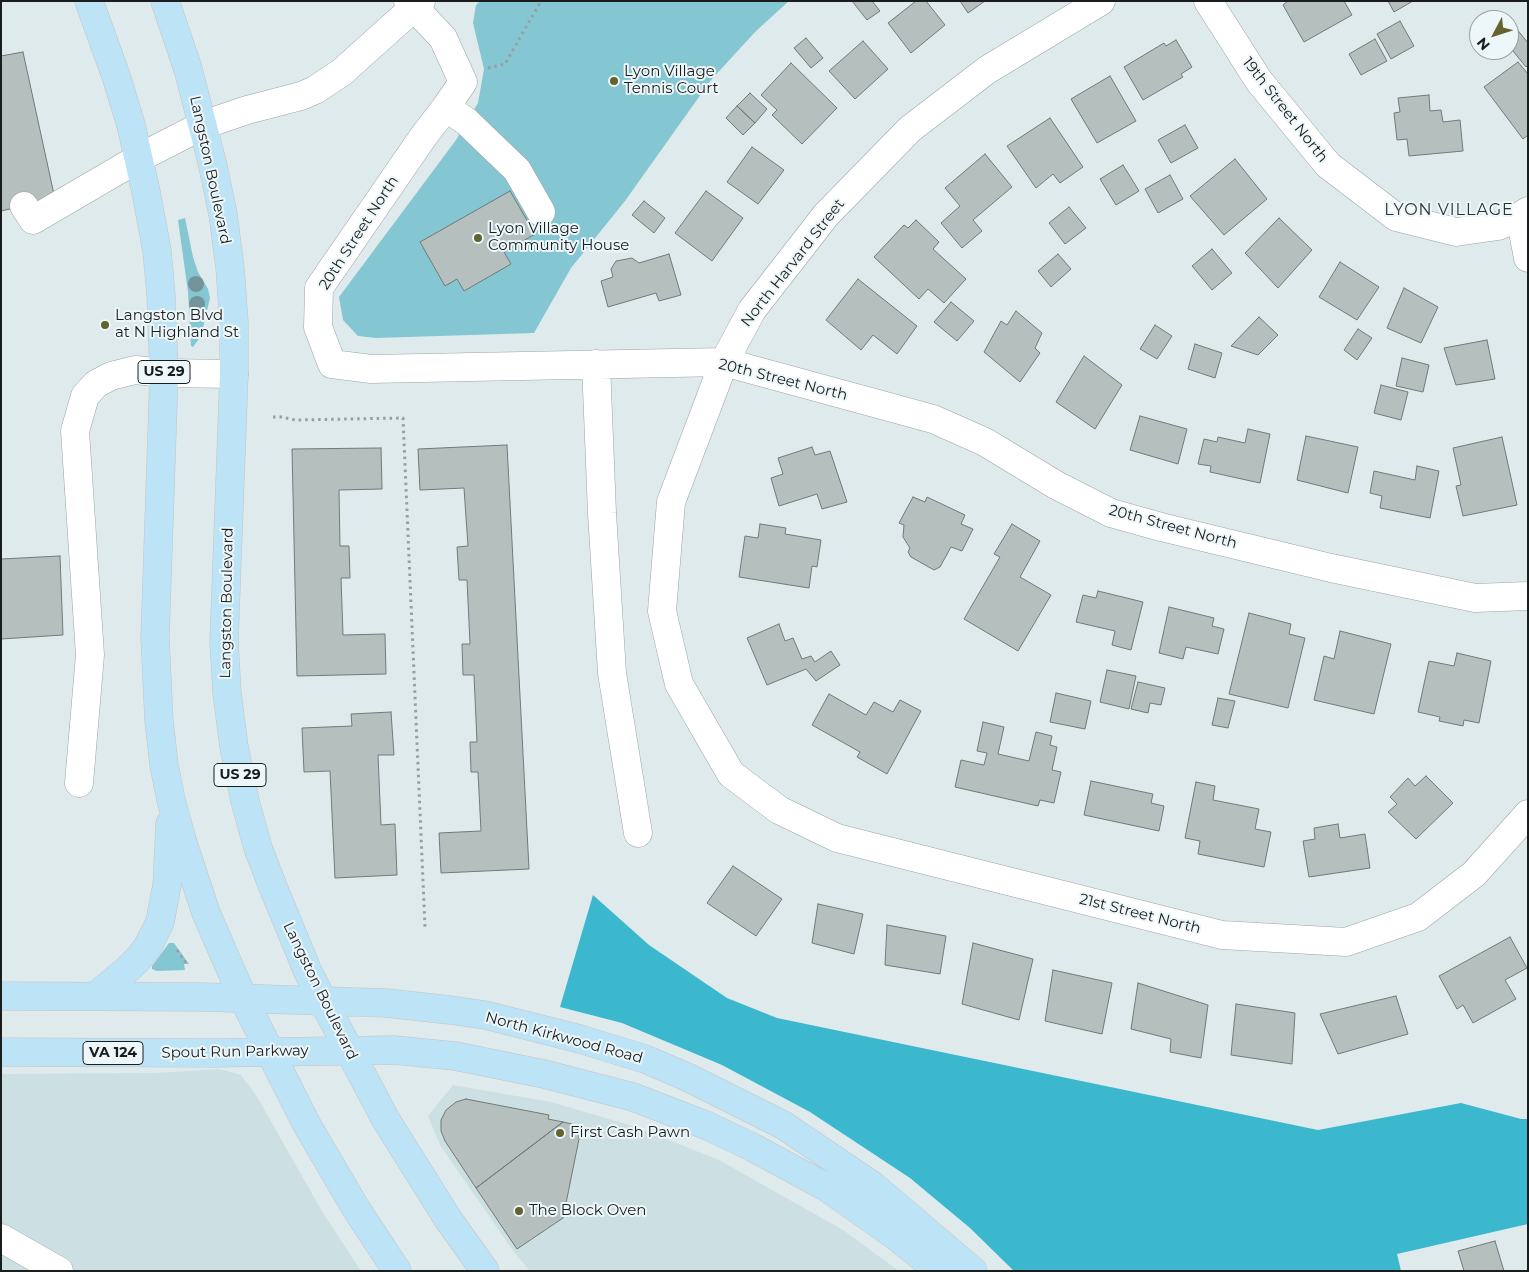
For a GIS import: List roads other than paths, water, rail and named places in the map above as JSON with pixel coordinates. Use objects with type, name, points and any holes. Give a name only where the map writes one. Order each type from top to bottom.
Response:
[{"type":"main road","name":"US 29","points":[[89,1],[116,76],[139,158],[157,252],[161,295],[164,373],[155,638],[159,721],[164,765],[172,800],[184,849],[202,904],[242,998],[268,1052],[328,1163],[397,1271]]},
{"type":"main road","name":"Langston Boulevard","points":[[165,1],[203,125],[223,214],[229,259],[234,322],[234,374],[233,429],[224,587],[224,642],[226,693],[245,801],[258,848],[289,928],[322,1001],[386,1120],[448,1219],[485,1271]]},
{"type":"main road","points":[[96,996],[139,958],[148,946],[160,922],[167,885],[172,800]]},
{"type":"main road","points":[[1,996],[242,998]]},
{"type":"main road","name":"North Kirkwood Road","points":[[242,998],[420,1006],[485,1016],[580,1039],[645,1060],[732,1099],[783,1125],[872,1185],[972,1271]]},
{"type":"main road","points":[[349,1051],[394,1050],[455,1056],[544,1074],[633,1097],[717,1130],[826,1188],[897,1237],[938,1271]]},
{"type":"main road","name":"Spout Run Parkway","points":[[1,1052],[349,1051]]},
{"type":"street","name":"North Harvard Street","points":[[731,774],[679,684],[662,611],[671,502],[724,362],[752,310],[826,215],[910,129],[987,70],[1101,1]]},
{"type":"street","name":"19th Street North","points":[[1208,1],[1259,81],[1328,165],[1396,217],[1456,232],[1498,226],[1524,213]]},
{"type":"street","points":[[24,206],[33,220],[139,158],[203,125],[247,110],[301,96],[315,90],[342,72],[414,3]]},
{"type":"street","name":"20th Street North","points":[[414,3],[443,38],[463,82],[319,288],[318,327],[332,364],[371,369],[724,362],[933,420],[986,442],[1056,485],[1111,513],[1144,523],[1331,568],[1474,598],[1528,596]]},
{"type":"street","points":[[446,107],[467,122],[517,170],[541,212]]},
{"type":"street","points":[[1524,213],[1528,258]]},
{"type":"street","points":[[596,364],[612,673],[638,833]]},
{"type":"street","points":[[79,783],[90,655],[75,431],[85,396],[96,384],[112,376],[135,370],[164,373],[234,374]]},
{"type":"street","name":"21st Street North","points":[[731,774],[779,810],[837,838],[1222,935],[1346,942],[1418,917],[1474,874],[1528,814]]},
{"type":"street","points":[[1,1238],[59,1271]]},
{"type":"place","name":"Lyon Village Tennis Court","points":[[614,81]]},
{"type":"place","name":"Lyon Village Community House","points":[[478,238]]},
{"type":"place","name":"Langston Blvd at N Highland St","points":[[105,325]]},
{"type":"place","name":"First Cash Pawn","points":[[560,1133]]},
{"type":"place","name":"The Block Oven","points":[[519,1211]]},
{"type":"district","name":"LYON VILLAGE","points":[[1449,210]]}]
